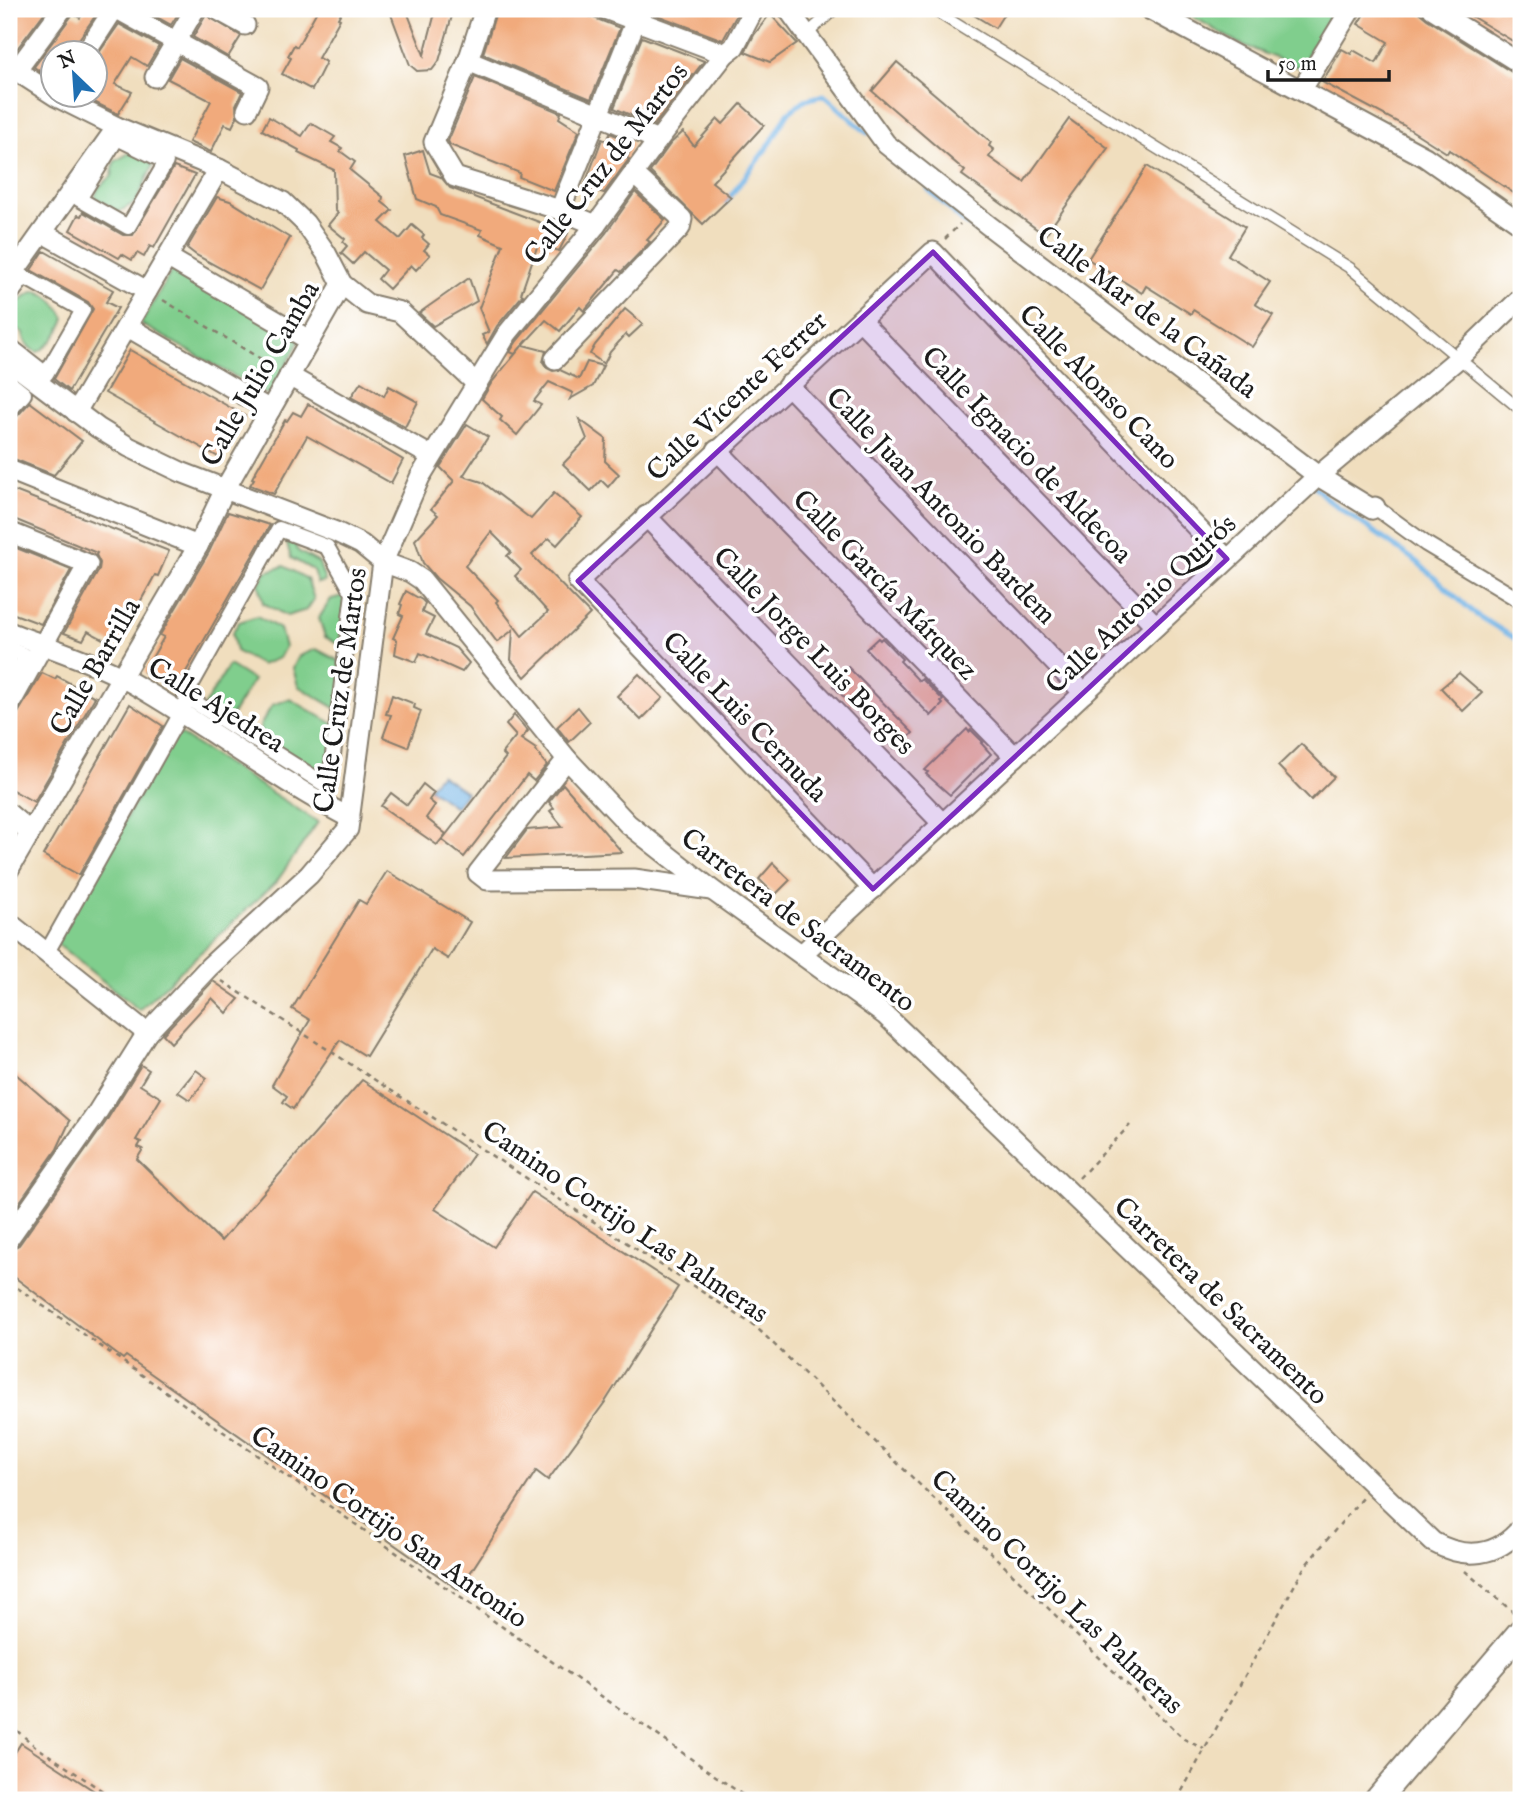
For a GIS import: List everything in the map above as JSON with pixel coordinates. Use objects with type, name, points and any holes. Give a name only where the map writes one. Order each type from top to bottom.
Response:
[{"type":"street","points":[[38,84],[13,69],[62,9]]},
{"type":"street","points":[[96,38],[116,9],[258,87],[247,110]]},
{"type":"street","points":[[155,76],[195,9]]},
{"type":"street","points":[[216,9],[245,25]]},
{"type":"street","points":[[485,9],[468,61],[434,142],[454,177],[560,210],[596,225]]},
{"type":"street","points":[[606,9],[640,14],[725,54]]},
{"type":"street","name":"Calle Cruz de Martos","points":[[9,1238],[95,1116],[147,1033],[206,971],[309,875],[348,830],[383,562],[431,456],[507,334],[596,225],[725,54],[734,47],[754,9]]},
{"type":"street","name":"Calle Mar de la Cañada","points":[[788,9],[865,118],[892,149],[1313,480],[1372,509],[1376,507],[1426,544],[1521,601]]},
{"type":"street","points":[[1149,9],[1425,157],[1521,224]]},
{"type":"street","points":[[1302,89],[1351,9]]},
{"type":"street","points":[[1433,9],[1521,64]]},
{"type":"street","points":[[560,210],[640,14]]},
{"type":"street","points":[[468,61],[658,140]]},
{"type":"street","points":[[80,108],[117,127],[219,169],[284,201],[305,223],[326,253],[342,284],[367,304],[400,312],[477,384]]},
{"type":"street","points":[[9,279],[117,127]]},
{"type":"street","points":[[117,138],[166,162],[128,227],[79,199],[117,138]]},
{"type":"street","points":[[76,412],[219,169]]},
{"type":"street","points":[[555,359],[680,228],[682,219],[634,174]]},
{"type":"street","points":[[43,233],[147,291]]},
{"type":"street","name":"Calle Vicente Ferrer","points":[[578,581],[933,252]]},
{"type":"street","name":"Calle Alonso Cano","points":[[933,252],[1227,559]]},
{"type":"street","points":[[167,257],[309,340]]},
{"type":"street","points":[[9,297],[24,277],[83,310],[46,374],[9,345]]},
{"type":"street","name":"Calle Julio Camba","points":[[225,489],[342,284]]},
{"type":"street","name":"Calle Antonio Quirós","points":[[802,954],[1313,480],[1459,358],[1521,298]]},
{"type":"street","name":"Calle Ignacio de Aldecoa","points":[[860,320],[1156,626]]},
{"type":"street","points":[[128,327],[270,410]]},
{"type":"street","name":"Carretera de Sacramento","points":[[9,361],[76,412],[129,447],[225,489],[288,522],[361,544],[383,562],[410,572],[422,580],[567,759],[628,824],[712,890],[885,1015],[1433,1542],[1446,1549]]},
{"type":"street","points":[[289,376],[431,456]]},
{"type":"street","points":[[9,382],[24,394],[9,411]]},
{"type":"street","name":"Calle Juan Antonio Bardem","points":[[788,385],[1084,693]]},
{"type":"street","name":"Calle García Márquez","points":[[717,450],[1014,757]]},
{"type":"street","points":[[9,470],[198,545]]},
{"type":"street","name":"Calle Barrilla","points":[[9,869],[198,545],[225,489]]},
{"type":"street","name":"Calle Jorge Luis Borges","points":[[646,516],[943,824]]},
{"type":"street","points":[[47,952],[288,522],[327,547],[353,593],[329,787],[185,706]]},
{"type":"street","points":[[9,532],[88,564],[9,706]]},
{"type":"street","name":"Calle Luis Cernuda","points":[[578,581],[873,889]]},
{"type":"street","name":"Calle Ajedrea","points":[[9,632],[120,676],[185,706],[226,740],[315,800],[350,818]]},
{"type":"street","points":[[9,649],[26,656],[9,685]]},
{"type":"street","points":[[567,759],[478,873],[487,880],[634,878],[712,890]]},
{"type":"street","points":[[9,814],[30,832]]},
{"type":"street","points":[[9,923],[147,1033]]},
{"type":"street","points":[[1446,1549],[1467,1554],[1499,1547],[1521,1528]]},
{"type":"street","points":[[1377,1800],[1519,1624]]},
{"type":"lane","points":[[807,33],[835,9]]},
{"type":"lane","points":[[932,9],[1350,268],[1521,410]]},
{"type":"path","points":[[147,291],[289,376]]},
{"type":"path","name":"Camino Cortijo Las Palmeras","points":[[206,971],[755,1326],[1184,1739],[1204,1749]]},
{"type":"path","points":[[1067,1190],[1130,1125]]},
{"type":"path","name":"Camino Cortijo San Antonio","points":[[9,1282],[83,1337],[750,1800]]},
{"type":"path","points":[[1177,1800],[1305,1566],[1374,1485]]},
{"type":"path","points":[[1446,1549],[1455,1562],[1519,1624]]},
{"type":"path","points":[[9,1724],[35,1746],[116,1800]]},
{"type":"path","points":[[1513,1800],[1521,1792]]},
{"type":"highlighted area","points":[[933,252],[1227,559],[873,889],[578,581]]},
{"type":"green space","points":[[1180,9],[1334,9],[1300,68],[1238,43]]},
{"type":"green space","points":[[131,152],[146,158],[153,165],[136,202],[118,212],[95,197],[98,188],[112,176],[114,162]]},
{"type":"green space","points":[[172,270],[300,340],[270,396],[141,324]]},
{"type":"green space","points":[[36,291],[54,302],[65,318],[47,346],[38,352],[28,345],[23,333],[16,328],[12,316],[22,298]]},
{"type":"green space","points":[[292,532],[298,551],[319,563],[325,581],[317,583],[313,570],[291,558],[285,537]]},
{"type":"green space","points":[[284,566],[307,579],[314,599],[307,610],[287,616],[263,603],[259,584],[265,572]]},
{"type":"green space","points":[[353,593],[347,649],[325,637],[319,618],[331,599]]},
{"type":"green space","points":[[257,616],[280,629],[285,647],[279,658],[261,665],[236,651],[232,633],[239,622]]},
{"type":"green space","points":[[316,649],[345,664],[339,710],[298,686],[293,668],[299,656]]},
{"type":"green space","points":[[229,665],[253,680],[228,721],[204,706]]},
{"type":"green space","points":[[290,699],[337,726],[329,787],[266,746],[260,726],[272,705]]},
{"type":"green space","points":[[175,731],[318,822],[277,881],[139,1010],[56,943]]},
{"type":"water","points":[[440,774],[466,792],[455,807],[429,788]]},
{"type":"building","points":[[9,9],[47,9],[13,54],[9,51]]},
{"type":"building","points":[[86,9],[100,9],[80,38],[55,38],[73,14],[80,18]]},
{"type":"building","points":[[142,9],[181,9],[171,25]]},
{"type":"building","points":[[318,9],[343,9],[318,58],[326,62],[312,90],[282,74],[291,58],[288,56],[294,45],[297,47]]},
{"type":"building","points":[[389,9],[406,9],[424,55],[436,9],[454,9],[439,61],[432,70],[417,71],[410,65]]},
{"type":"building","points":[[497,9],[571,9],[620,28],[591,99],[483,54]]},
{"type":"building","points":[[655,9],[740,9],[723,40],[654,14]]},
{"type":"building","points":[[964,9],[1007,9],[995,28]]},
{"type":"building","points":[[1367,9],[1415,9],[1521,78],[1521,198],[1449,150],[1447,153],[1403,125],[1322,82],[1342,49],[1351,54],[1353,50],[1376,63],[1388,42],[1358,24]]},
{"type":"building","points":[[1459,9],[1521,9],[1521,46],[1481,22]]},
{"type":"building","points":[[770,14],[797,43],[770,62],[745,52]]},
{"type":"building","points":[[206,15],[241,36],[228,57],[193,37]]},
{"type":"building","points":[[119,24],[159,46],[147,66],[132,57],[115,84],[132,92],[118,114],[106,108],[108,40]]},
{"type":"building","points":[[642,37],[704,61],[654,125],[614,108]]},
{"type":"building","points":[[180,58],[242,92],[236,105],[237,117],[232,127],[225,124],[211,152],[189,142],[211,101],[168,79]]},
{"type":"building","points":[[897,62],[991,142],[989,146],[994,150],[989,157],[1024,182],[1069,119],[1108,148],[1045,235],[962,175],[965,171],[872,91]]},
{"type":"building","points":[[475,77],[561,113],[559,118],[579,131],[554,191],[519,177],[520,173],[450,145],[448,141]]},
{"type":"building","points":[[741,104],[764,125],[712,182],[731,197],[703,224],[650,172],[671,143],[683,132],[694,146],[718,119],[723,124]]},
{"type":"building","points":[[269,117],[302,136],[311,123],[335,137],[331,142],[342,148],[340,151],[355,162],[350,170],[383,197],[382,202],[392,210],[380,222],[400,239],[412,225],[424,235],[422,238],[429,244],[424,250],[430,255],[416,270],[411,265],[389,289],[378,279],[385,270],[364,252],[353,264],[341,253],[347,246],[343,242],[345,239],[328,225],[338,213],[335,210],[334,170],[298,153],[299,150],[262,130]]},
{"type":"building","points":[[610,133],[633,143],[627,158],[629,159],[604,193],[584,187],[602,139],[607,141]]},
{"type":"building","points":[[423,150],[430,173],[441,177],[450,188],[568,233],[559,251],[538,244],[521,294],[523,295],[497,326],[487,344],[482,335],[489,332],[479,308],[503,245],[480,235],[482,230],[440,215],[436,207],[417,199],[405,156]]},
{"type":"building","points":[[1147,166],[1245,227],[1228,255],[1270,282],[1255,304],[1273,315],[1252,347],[1193,310],[1191,314],[1146,286],[1142,293],[1088,259]]},
{"type":"building","points":[[174,167],[195,175],[154,248],[150,246],[144,257],[137,253],[132,260],[122,254],[119,258],[70,230],[78,215],[81,216],[83,212],[123,235],[133,235]]},
{"type":"building","points":[[635,192],[665,220],[647,240],[650,242],[621,272],[618,270],[584,311],[580,307],[560,331],[546,320],[523,345],[546,351],[543,362],[547,368],[560,370],[579,379],[587,362],[603,366],[593,386],[570,399],[573,393],[549,382],[534,401],[541,405],[517,435],[482,399],[492,382],[522,346],[515,354],[510,352],[517,341],[606,233]]},
{"type":"building","points":[[217,197],[230,201],[290,238],[260,290],[187,248]]},
{"type":"building","points":[[44,251],[113,290],[106,302],[118,308],[69,391],[54,379],[93,309],[88,302],[31,270]]},
{"type":"building","points":[[469,278],[477,301],[433,326],[419,313]]},
{"type":"building","points":[[625,309],[643,324],[629,337],[626,334],[610,352],[604,364],[590,354]]},
{"type":"building","points":[[130,350],[245,416],[220,458],[105,393]]},
{"type":"building","points":[[361,382],[384,396],[389,386],[418,402],[405,427],[351,397]]},
{"type":"building","points":[[30,402],[82,441],[54,475],[9,457],[9,425]]},
{"type":"building","points":[[308,404],[403,460],[391,483],[307,436],[274,494],[250,485],[285,420],[287,421],[293,412],[301,416]]},
{"type":"building","points":[[579,419],[606,439],[605,461],[619,474],[608,487],[601,480],[591,491],[563,464],[587,439]]},
{"type":"building","points":[[467,424],[488,437],[463,476],[482,482],[531,519],[554,493],[582,517],[557,545],[549,538],[532,555],[590,614],[525,677],[511,660],[513,630],[497,642],[470,606],[436,578],[423,563],[415,540],[438,515],[431,509],[454,481],[440,467]],"holes":[[[491,532],[511,552],[507,556],[521,570],[515,576],[548,612],[522,636],[496,602],[498,600],[465,566]]]},
{"type":"building","points":[[12,490],[169,551],[158,576],[155,575],[116,646],[88,631],[83,640],[64,633],[99,570],[97,553],[9,517]]},
{"type":"building","points":[[228,512],[270,525],[179,684],[177,683],[173,690],[144,672],[164,637],[160,635],[209,552]]},
{"type":"building","points":[[9,545],[71,570],[41,624],[9,612]]},
{"type":"building","points":[[406,591],[422,600],[425,603],[422,612],[434,618],[426,634],[456,648],[469,663],[462,672],[420,653],[416,662],[395,654],[397,640],[393,638],[403,616],[399,614],[400,604]]},
{"type":"building","points":[[878,638],[882,638],[902,659],[900,661],[918,680],[922,679],[943,700],[943,704],[931,716],[866,649]]},
{"type":"building","points":[[848,667],[913,733],[901,745],[899,743],[894,748],[874,727],[879,722],[861,703],[858,701],[853,706],[833,686]]},
{"type":"building","points":[[42,673],[55,679],[57,676],[95,697],[34,802],[9,788],[9,728]]},
{"type":"building","points":[[1459,673],[1482,693],[1463,711],[1441,688]]},
{"type":"building","points":[[639,674],[663,698],[641,720],[617,696]]},
{"type":"building","points":[[392,695],[415,704],[414,708],[421,711],[408,747],[383,737],[391,715],[386,714]]},
{"type":"building","points":[[130,704],[163,726],[79,875],[43,855]]},
{"type":"building","points":[[578,707],[590,722],[569,742],[557,727]]},
{"type":"building","points":[[514,715],[528,731],[521,739],[536,749],[547,765],[534,781],[527,775],[464,857],[442,840],[506,757],[502,753],[516,736],[506,725]]},
{"type":"building","points":[[967,729],[983,742],[981,743],[991,754],[950,795],[926,774],[928,772],[925,770]]},
{"type":"building","points":[[1301,744],[1334,777],[1311,800],[1278,766]]},
{"type":"building","points":[[423,784],[434,793],[429,800],[435,805],[426,818],[446,834],[437,845],[381,806],[391,793],[407,805]]},
{"type":"building","points":[[563,784],[622,852],[506,858],[527,830],[563,827],[550,811],[554,808],[549,802]]},
{"type":"building","points":[[773,863],[790,880],[775,895],[759,879]]},
{"type":"building","points":[[387,871],[470,922],[448,959],[432,949],[366,1056],[340,1040],[293,1109],[283,1102],[287,1096],[272,1085],[310,1020],[292,1009],[359,900],[366,904]]},
{"type":"building","points":[[213,981],[239,999],[227,1013],[212,998],[171,1043],[163,1034]]},
{"type":"building","points":[[141,1065],[149,1070],[140,1085],[161,1098],[136,1140],[141,1142],[138,1147],[143,1149],[137,1159],[221,1241],[362,1080],[474,1154],[435,1209],[494,1247],[532,1192],[678,1287],[605,1402],[548,1480],[536,1471],[459,1590],[126,1356],[123,1359],[9,1273],[9,1250],[19,1245],[105,1123]]},
{"type":"building","points":[[9,1068],[70,1121],[57,1149],[12,1213],[9,1210]]},
{"type":"building","points":[[196,1070],[207,1078],[190,1100],[178,1092]]},
{"type":"building","points":[[21,1743],[108,1800],[9,1800],[9,1762]]},
{"type":"waterway","points":[[726,202],[772,141],[788,113],[805,100],[824,95],[867,133]]},
{"type":"waterway","points":[[928,189],[962,221],[1008,252]]},
{"type":"waterway","points":[[1313,485],[1327,499],[1417,562],[1475,614],[1521,642]]}]
